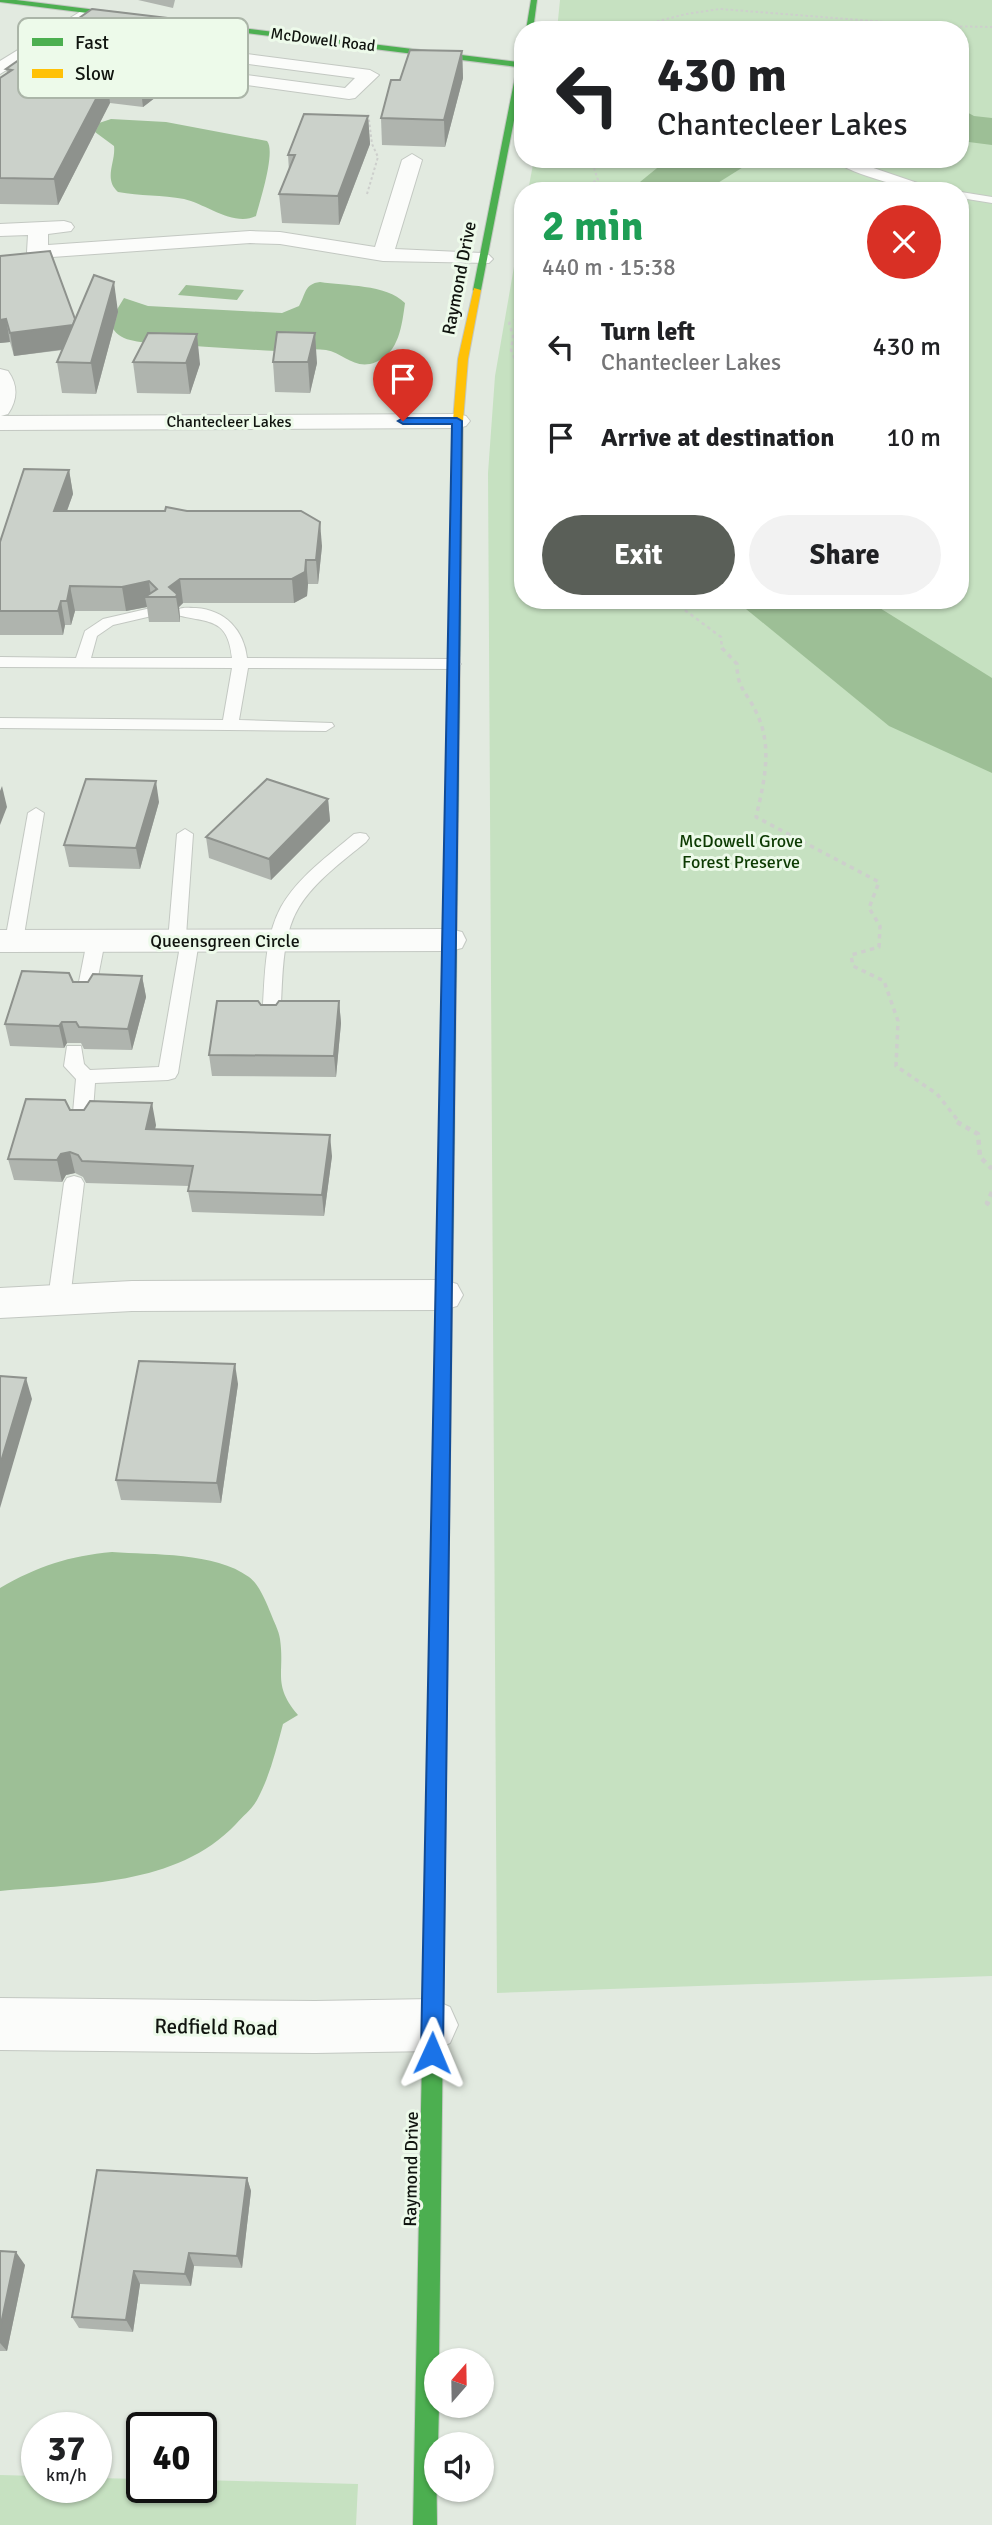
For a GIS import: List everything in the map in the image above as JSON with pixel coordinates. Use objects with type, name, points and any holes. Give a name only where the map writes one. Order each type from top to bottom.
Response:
[{"type":"street","name":"McDowell Road","points":[[0,0],[126,18]]},
{"type":"street","points":[[530,21],[534,0]]},
{"type":"street","points":[[78,18],[86,13]]},
{"type":"street","name":"McDowell Road","points":[[248,33],[514,62]]},
{"type":"street","points":[[248,59],[276,37]]},
{"type":"street","points":[[0,69],[18,57]]},
{"type":"street","points":[[248,60],[370,75],[348,94],[248,80]]},
{"type":"street","name":"Raymond Drive","points":[[425,2525],[457,421],[463,359],[514,106]]},
{"type":"street","points":[[383,255],[412,160]]},
{"type":"street","points":[[154,222],[158,244]]},
{"type":"street","points":[[0,230],[89,226]]},
{"type":"street","points":[[38,229],[38,252],[250,237],[280,238],[383,255],[482,259]]},
{"type":"street","name":"Chantecleer Lakes","points":[[0,423],[457,421]]},
{"type":"street","name":"Queensgreen Circle","points":[[7,942],[450,940]]},
{"type":"street","points":[[0,1303],[59,1298],[443,1295]]},
{"type":"street","name":"Redfield Road","points":[[0,2024],[315,2027],[432,2025]]},
{"type":"lane","points":[[861,168],[899,182]]},
{"type":"lane","points":[[969,196],[992,200]]},
{"type":"lane","points":[[82,663],[90,634],[108,622],[151,612]]},
{"type":"lane","points":[[181,612],[209,615],[224,625],[238,642],[242,664],[230,725]]},
{"type":"lane","points":[[0,662],[453,664]]},
{"type":"lane","points":[[0,723],[326,726]]},
{"type":"lane","points":[[7,942],[36,813]]},
{"type":"lane","points":[[74,1051],[74,1066],[86,1077],[169,1073],[184,941],[185,834]]},
{"type":"lane","points":[[271,1020],[280,941],[288,909],[312,879],[360,838]]},
{"type":"lane","points":[[85,997],[96,941]]},
{"type":"lane","points":[[82,1124],[86,1077]]},
{"type":"lane","points":[[59,1298],[74,1183]]},
{"type":"path","points":[[658,21],[720,9],[861,21]]},
{"type":"path","points":[[969,26],[992,27]]},
{"type":"path","points":[[360,108],[368,110],[372,144],[378,157],[364,204]]},
{"type":"path","points":[[593,182],[598,180],[594,168]]},
{"type":"path","points":[[514,320],[509,323],[513,336],[511,351],[514,358]]},
{"type":"path","points":[[683,609],[721,637],[722,650],[737,664],[737,683],[748,696],[766,737],[767,769],[756,817],[878,882],[869,908],[880,926],[879,947],[851,955],[853,966],[884,981],[898,1021],[896,1066],[937,1094],[956,1121],[978,1133],[980,1157],[992,1169]]},
{"type":"path","points":[[992,1192],[986,1203],[992,1207]]},
{"type":"green space","name":"McDowell Grove Forest Preserve","points":[[560,0],[992,0],[992,1976],[497,1993],[488,473],[495,376],[514,267],[514,609],[969,609],[969,182],[530,182],[532,168],[969,168],[969,21],[558,21]]},
{"type":"green space","points":[[0,2475],[21,2476],[21,2503],[112,2503],[112,2478],[126,2479],[126,2503],[217,2503],[217,2480],[358,2484],[356,2525],[0,2525]]},
{"type":"shaded area","points":[[969,113],[992,118],[992,145],[969,142]]},
{"type":"shaded area","points":[[111,119],[166,122],[267,141],[269,165],[256,216],[239,219],[184,199],[118,192],[111,182],[114,146],[95,132],[96,124]]},
{"type":"shaded area","points":[[657,168],[742,168],[719,182],[640,182]]},
{"type":"shaded area","points":[[320,282],[376,289],[405,303],[398,337],[384,358],[362,364],[326,350],[277,351],[141,342],[116,333],[110,321],[124,298],[148,306],[282,313],[299,306],[308,287]]},
{"type":"shaded area","points":[[186,285],[244,290],[237,300],[178,295]]},
{"type":"shaded area","points":[[746,609],[881,609],[992,678],[992,773],[889,726]]},
{"type":"shaded area","points":[[112,1552],[202,1559],[235,1569],[253,1580],[279,1633],[282,1687],[298,1715],[283,1724],[269,1772],[255,1803],[212,1845],[185,1860],[126,1878],[0,1891],[0,1588],[54,1563]]},
{"type":"building","points":[[92,9],[168,18],[79,18]]},
{"type":"building","points":[[410,50],[462,51],[444,120],[381,118],[391,80],[400,80]]},
{"type":"building","points":[[18,61],[18,98],[97,98],[54,179],[0,178],[0,78],[12,70],[6,69]]},
{"type":"building","points":[[304,114],[368,116],[338,196],[279,194],[295,155],[288,155]]},
{"type":"building","points":[[50,251],[75,319],[73,325],[10,333],[6,319],[0,320],[0,256]]},
{"type":"building","points":[[94,275],[114,282],[91,363],[57,362]]},
{"type":"building","points":[[277,332],[315,333],[308,362],[273,362]]},
{"type":"building","points":[[148,333],[197,334],[186,363],[133,362]]},
{"type":"building","points":[[24,469],[69,470],[54,511],[165,511],[166,507],[187,511],[301,511],[320,522],[316,560],[306,560],[305,572],[292,579],[180,579],[169,587],[177,594],[176,597],[145,597],[157,589],[149,581],[122,587],[70,586],[67,601],[61,601],[58,611],[0,611],[0,542]]},
{"type":"building","points":[[86,779],[156,781],[136,848],[64,845]]},
{"type":"building","points":[[267,779],[328,799],[269,859],[206,837]]},
{"type":"building","points":[[22,971],[69,973],[73,982],[88,982],[93,974],[142,976],[128,1029],[79,1027],[76,1022],[62,1022],[59,1026],[5,1024]]},
{"type":"building","points":[[217,1001],[258,1001],[261,1005],[276,1005],[279,1001],[339,1001],[334,1056],[209,1055]]},
{"type":"building","points":[[26,1099],[65,1100],[70,1110],[84,1110],[90,1101],[152,1103],[146,1129],[330,1135],[322,1195],[188,1191],[193,1166],[82,1161],[78,1155],[70,1152],[61,1154],[57,1160],[8,1159]]},
{"type":"building","points":[[139,1361],[235,1364],[217,1483],[116,1480]]},
{"type":"building","points":[[0,1376],[26,1378],[0,1465]]},
{"type":"building","points":[[97,2170],[247,2178],[237,2256],[189,2253],[185,2274],[134,2271],[126,2320],[72,2317]]},
{"type":"building","points":[[0,2251],[16,2252],[0,2329]]},
{"type":"traffic: fast","points":[[0,0],[145,18]]},
{"type":"traffic: fast","points":[[530,21],[534,0]]},
{"type":"traffic: fast","points":[[248,31],[514,64]]},
{"type":"traffic: fast","points":[[477,290],[514,103]]},
{"type":"traffic: fast","points":[[445,1241],[456,576]]},
{"type":"traffic: fast","points":[[425,2525],[438,1693]]},
{"type":"traffic: slow","points":[[456,576],[458,421],[463,359],[477,290]]},
{"type":"traffic: slow","points":[[438,1693],[445,1241]]},
{"type":"route","points":[[403,421],[457,421],[432,2053]]}]
